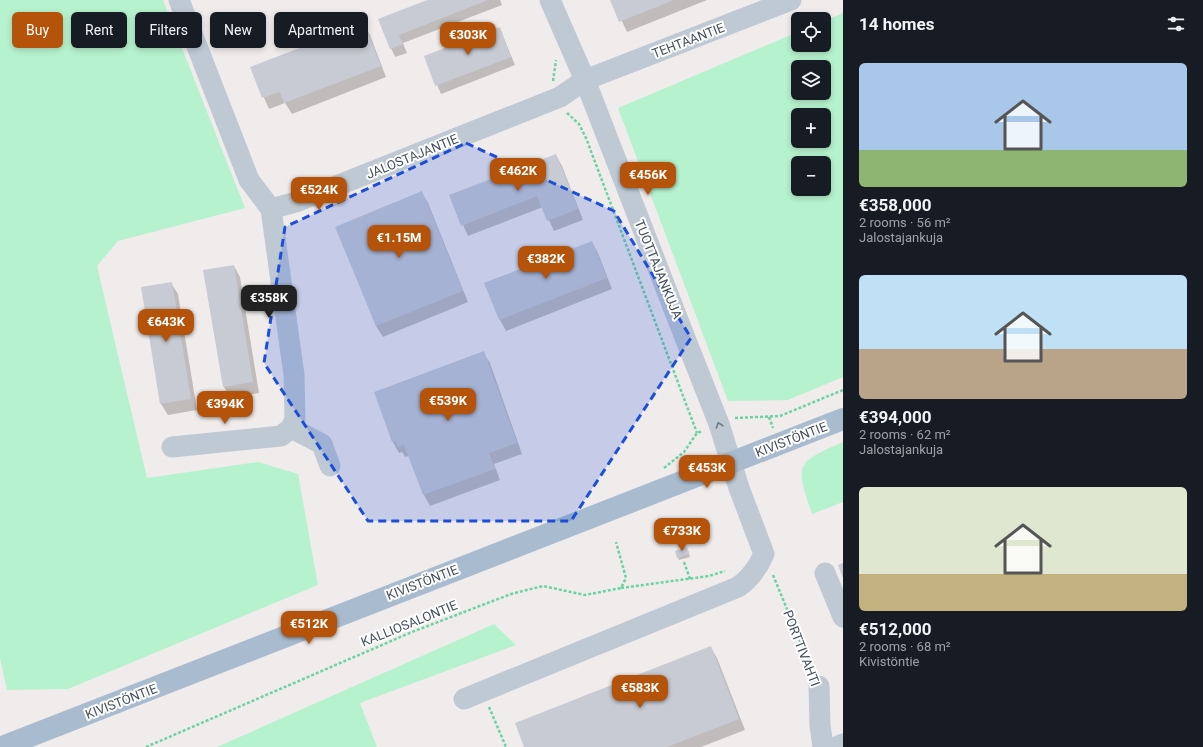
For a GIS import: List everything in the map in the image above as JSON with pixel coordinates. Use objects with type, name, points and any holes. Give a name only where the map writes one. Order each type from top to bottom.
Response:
[{"type":"main road","name":"KIVISTÖNTIE","points":[[2,747],[843,418]]},
{"type":"street","points":[[179,0],[248,180],[271,209],[294,375],[295,419],[322,444],[330,466]]},
{"type":"street","name":"TUOTTAJANKUJA","points":[[550,0],[584,80],[719,424],[730,462],[764,554]]},
{"type":"street","name":"TEHTAANTIE","points":[[584,80],[791,0]]},
{"type":"street","name":"JALOSTAJANTIE","points":[[271,209],[296,202],[560,97],[584,80]]},
{"type":"street","points":[[172,447],[281,436],[305,428]]},
{"type":"street","points":[[464,699],[738,587],[748,580],[758,568],[764,554]]},
{"type":"street","points":[[825,573],[843,617]]},
{"type":"street","name":"PORTTIVAHTI","points":[[819,686],[820,725],[823,747]]},
{"type":"street","points":[[836,747],[843,744]]},
{"type":"path","points":[[555,55],[552,79],[568,115],[579,124],[586,138],[697,433]]},
{"type":"path","points":[[616,542],[626,578],[621,588]]},
{"type":"path","name":"PORTTIVAHTI","points":[[764,554],[819,686]]},
{"type":"path","points":[[684,562],[690,579]]},
{"type":"path","name":"KALLIOSALONTIE","points":[[146,747],[412,632],[511,594],[542,586],[585,595],[621,588],[690,579],[727,571]]},
{"type":"path","points":[[483,691],[506,747]]},
{"type":"highlighted area","points":[[466,143],[614,211],[691,338],[571,521],[368,521],[264,363],[285,227]]},
{"type":"green space","points":[[0,0],[163,0],[168,12],[135,12],[135,48],[182,48],[245,208],[118,241],[97,266],[147,478],[258,462],[298,474],[318,585],[68,689],[7,690],[0,659]]},
{"type":"green space","points":[[843,13],[843,377],[788,400],[728,401],[618,108],[791,35],[791,52],[831,52],[831,18]]},
{"type":"green space","points":[[843,442],[843,502],[812,514],[803,485],[803,467],[816,455]]},
{"type":"green space","points":[[494,624],[516,645],[360,703],[377,747],[217,747]]},
{"type":"building","points":[[427,0],[488,0],[399,35],[403,44],[390,49],[378,19]]},
{"type":"building","points":[[610,0],[674,0],[619,22]]},
{"type":"building","points":[[500,27],[511,57],[435,86],[424,56]]},
{"type":"building","points":[[368,33],[381,66],[284,103],[280,92],[262,98],[250,67],[299,48],[368,48]]},
{"type":"building","points":[[556,154],[578,209],[547,221],[537,196],[461,226],[449,195]]},
{"type":"building","points":[[422,191],[463,291],[376,326],[335,227]]},
{"type":"building","points":[[592,241],[607,278],[499,320],[484,283]]},
{"type":"building","points":[[234,265],[253,382],[223,387],[203,270]]},
{"type":"building","points":[[172,282],[191,399],[160,404],[141,287]]},
{"type":"building","points":[[484,351],[517,443],[489,453],[495,469],[423,495],[404,445],[398,447],[396,441],[392,442],[374,392]]},
{"type":"building","points":[[687,547],[689,554],[677,558],[675,551]]},
{"type":"building","points":[[843,563],[843,578],[838,565]]},
{"type":"building","points":[[711,646],[739,719],[667,747],[524,747],[515,723]]}]
